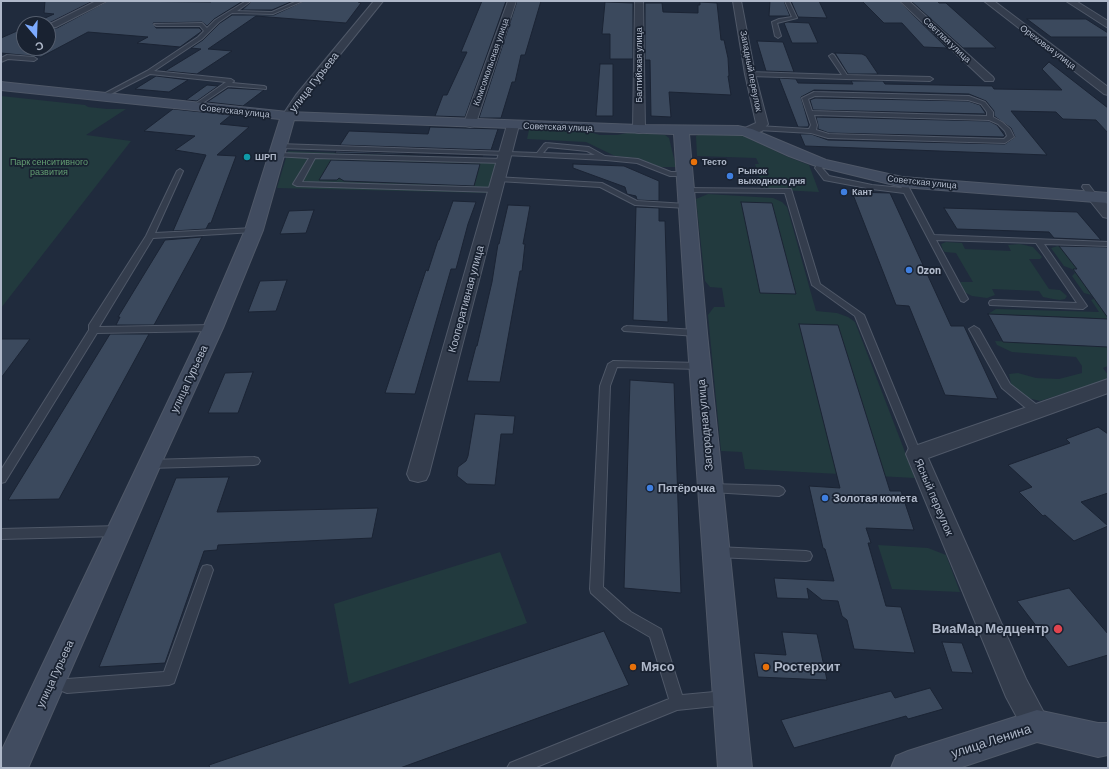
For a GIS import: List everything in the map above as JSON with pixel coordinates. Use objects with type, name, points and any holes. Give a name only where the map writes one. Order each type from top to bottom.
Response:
[{"type":"street","points":[[56,24],[103,1]]},
{"type":"street","name":"улица Гурьева","points":[[11,768],[149,464],[213,328],[254,230],[288,116],[300,97],[379,1]]},
{"type":"street","name":"Комсомольская улица","points":[[470,123],[512,1]]},
{"type":"street","name":"Балтийская улица","points":[[639,1],[639,129]]},
{"type":"street","name":"Западный переулок","points":[[737,1],[750,74],[762,124],[753,130]]},
{"type":"street","name":"Светлая улица","points":[[904,1],[989,80]]},
{"type":"street","name":"Ореховая улица","points":[[988,1],[1108,92]]},
{"type":"street","points":[[1070,1],[1108,25]]},
{"type":"street","name":"Советская улица","points":[[1,86],[288,116],[639,129],[753,130],[794,153],[822,163],[905,186],[1096,194]]},
{"type":"street","name":"Кооперативная улица","points":[[418,474],[513,125]]},
{"type":"street","name":"Загородная улица","points":[[681,129],[697,333],[735,768]]},
{"type":"street","points":[[1096,194],[1108,214]]},
{"type":"street","name":"Ясный переулок","points":[[1036,726],[1016,688],[916,454],[1108,386]]},
{"type":"street","name":"улица Ленина","points":[[908,768],[1036,726],[1105,744]]},
{"type":"lane","points":[[101,97],[150,72],[200,38],[217,21],[249,1]]},
{"type":"lane","points":[[231,12],[272,13],[301,1]]},
{"type":"lane","points":[[778,36],[774,22],[795,18],[787,1]]},
{"type":"lane","points":[[156,25],[202,24],[206,31]]},
{"type":"lane","points":[[832,56],[846,77]]},
{"type":"lane","points":[[1,60],[7,57],[34,59]]},
{"type":"lane","points":[[150,72],[231,81],[194,107]]},
{"type":"lane","points":[[750,74],[930,79]]},
{"type":"lane","points":[[226,84],[264,88]]},
{"type":"lane","points":[[812,131],[814,125],[805,98],[814,94],[969,98],[983,102],[990,112],[990,118]]},
{"type":"lane","points":[[753,130],[812,131],[828,136],[1005,141],[1011,137],[1008,130],[990,118],[811,113]]},
{"type":"lane","points":[[278,151],[313,156],[504,157],[539,154],[638,161],[670,174],[686,190]]},
{"type":"lane","points":[[278,151],[504,157]]},
{"type":"lane","points":[[313,156],[297,184],[602,185],[635,203],[686,190],[788,191],[816,285],[860,314],[916,454]]},
{"type":"lane","points":[[1,478],[94,330],[94,325],[150,236],[180,172]]},
{"type":"lane","points":[[905,186],[964,299]]},
{"type":"lane","points":[[150,236],[254,230]]},
{"type":"lane","points":[[932,237],[1108,244]]},
{"type":"lane","points":[[993,303],[1083,306],[1038,241]]},
{"type":"lane","points":[[94,330],[213,328]]},
{"type":"lane","points":[[627,329],[697,333]]},
{"type":"lane","points":[[974,329],[1006,386],[1037,411]]},
{"type":"lane","points":[[677,703],[656,633],[626,616],[596,589],[605,386],[613,364],[700,366]]},
{"type":"lane","points":[[149,464],[254,461]]},
{"type":"lane","points":[[711,488],[779,491]]},
{"type":"lane","points":[[1,534],[119,531]]},
{"type":"lane","points":[[716,552],[806,556]]},
{"type":"lane","points":[[67,686],[169,678],[207,570]]},
{"type":"lane","points":[[515,768],[677,703],[729,698]]},
{"type":"green space","name":"Парк сенситивного развития","points":[[1,96],[85,105],[88,107],[107,109],[126,109],[86,135],[131,141],[1,308]]},
{"type":"green space","points":[[529,130],[586,131],[600,135],[617,135],[632,132],[665,135],[669,138],[676,167],[660,167],[637,158],[615,156],[586,142],[527,139]]},
{"type":"green space","points":[[702,133],[741,135],[809,165],[819,192],[763,189],[755,164],[759,164],[756,158],[697,156],[696,136]]},
{"type":"green space","points":[[288,151],[497,159],[487,193],[277,188]]},
{"type":"green space","points":[[708,194],[773,198],[782,202],[787,207],[816,311],[837,313],[848,317],[855,322],[915,478],[745,469],[742,452],[721,451],[708,315],[714,307],[725,307],[722,288],[710,287],[705,281],[696,199]],"holes":[[[799,324],[838,326],[884,472],[836,470]]]},
{"type":"green space","points":[[946,242],[962,243],[965,249],[1011,251],[1008,245],[1020,244],[1033,247],[1042,257],[1040,259],[1029,259],[1049,289],[1060,290],[1067,296],[1065,299],[1060,300],[1043,297],[1039,291],[992,289],[995,295],[987,298],[972,296],[964,292],[960,282],[973,282],[956,253],[945,252],[943,250],[941,244]]},
{"type":"green space","points":[[1058,246],[1100,249],[1108,247],[1108,342],[1092,318],[988,314],[996,309],[1099,312],[1091,300],[1094,299],[1091,295],[1084,293],[1072,276],[1075,273],[1072,269],[1064,266],[1051,248]]},
{"type":"green space","points":[[995,341],[1108,347],[1108,366],[1103,368],[1108,375],[1106,380],[1040,401],[1028,398],[1015,390],[1011,384],[1009,374],[1018,373],[1036,378],[1059,379],[1082,373],[1082,366],[1076,357],[1012,352],[997,345]]},
{"type":"green space","points":[[878,545],[928,548],[946,555],[960,592],[892,589]]},
{"type":"green space","points":[[500,552],[527,623],[349,684],[334,604]]},
{"type":"building","points":[[45,1],[93,1],[56,20],[56,16],[50,16],[54,14],[44,13]]},
{"type":"building","points":[[108,1],[243,1],[214,19],[207,26],[202,22],[153,23],[156,28],[199,28],[202,31],[180,47],[137,43],[148,37],[88,32],[56,49],[57,28]]},
{"type":"building","points":[[252,1],[293,1],[272,10],[242,10]]},
{"type":"building","points":[[304,1],[359,1],[358,2],[361,3],[346,23],[256,16],[208,49],[232,51],[197,74],[165,71],[201,49],[191,48],[203,40],[220,23],[232,15],[274,15]]},
{"type":"building","points":[[482,1],[506,1],[465,117],[435,116],[443,95],[447,95],[467,52],[461,52]]},
{"type":"building","points":[[517,1],[541,1],[525,55],[521,55],[515,82],[512,82],[501,118],[479,118]]},
{"type":"building","points":[[770,1],[784,1],[790,16],[769,16]]},
{"type":"building","points":[[791,1],[819,1],[827,18],[798,17]]},
{"type":"building","points":[[862,1],[899,1],[947,48],[924,47],[902,23],[884,23]]},
{"type":"building","points":[[911,1],[937,1],[939,3],[946,3],[996,48],[963,48]]},
{"type":"building","points":[[605,2],[633,3],[633,59],[610,59],[610,34],[602,34]]},
{"type":"building","points":[[700,2],[717,3],[721,40],[724,40],[728,58],[728,76],[731,95],[669,92],[671,117],[651,116],[650,60],[645,60],[645,3],[662,3],[663,12],[698,13],[698,5],[700,5]]},
{"type":"building","points":[[1027,19],[1086,19],[1108,33],[1108,37],[1051,37]]},
{"type":"building","points":[[784,23],[809,23],[818,43],[792,43]]},
{"type":"building","points":[[16,31],[16,54],[1,53],[1,38]]},
{"type":"building","points":[[757,41],[783,42],[794,72],[766,71]]},
{"type":"building","points":[[835,53],[862,54],[866,56],[878,74],[848,74]]},
{"type":"building","points":[[1049,62],[1108,108],[1108,133],[1096,120],[1063,119],[1056,112],[1011,111],[1047,155],[805,146],[800,134],[811,134],[828,140],[1005,144],[1015,137],[1011,128],[994,116],[994,111],[986,101],[969,94],[814,90],[801,97],[809,125],[808,127],[798,127],[779,78],[796,79],[798,83],[853,84],[851,81],[883,81],[885,84],[992,86],[994,89],[1062,90],[1042,69]]},
{"type":"building","points":[[600,64],[613,64],[613,116],[596,116]]},
{"type":"building","points":[[156,76],[188,80],[169,92],[135,89]]},
{"type":"building","points":[[207,85],[218,86],[197,101],[186,100]]},
{"type":"building","points":[[228,88],[264,90],[243,106],[207,102]]},
{"type":"building","points":[[815,98],[968,101],[980,105],[986,114],[813,110],[810,100]]},
{"type":"building","points":[[173,109],[231,115],[220,124],[249,127],[217,155],[236,156],[211,223],[209,223],[206,229],[173,231],[206,155],[175,150],[195,136],[144,131]]},
{"type":"building","points":[[816,117],[989,121],[997,125],[1005,136],[829,133],[818,129]]},
{"type":"building","points":[[430,127],[498,129],[491,150],[340,145],[349,131],[428,134]]},
{"type":"building","points":[[336,151],[483,156],[335,153]]},
{"type":"building","points":[[331,160],[480,164],[474,186],[344,181],[339,178],[337,180],[319,180]]},
{"type":"building","points":[[573,164],[624,166],[659,181],[659,201],[637,200],[636,196],[627,194],[625,187],[573,168]]},
{"type":"building","points":[[852,192],[890,193],[951,326],[964,326],[998,399],[945,395],[909,306],[896,305]]},
{"type":"building","points":[[453,201],[476,202],[468,224],[456,269],[451,269],[415,394],[385,393],[426,270],[428,271]]},
{"type":"building","points":[[741,202],[772,203],[796,294],[760,293]]},
{"type":"building","points":[[508,205],[530,206],[523,244],[525,244],[522,271],[520,271],[500,382],[467,381],[492,282],[498,244]]},
{"type":"building","points":[[636,207],[659,208],[659,221],[665,221],[668,322],[633,320]]},
{"type":"building","points":[[944,208],[1077,212],[1101,240],[1054,238],[1049,232],[957,229]]},
{"type":"building","points":[[314,210],[306,233],[280,234],[289,211]]},
{"type":"building","points":[[202,237],[154,325],[116,325],[120,317],[118,317],[165,240]]},
{"type":"building","points":[[1059,246],[1107,247],[1108,318],[1073,269],[1077,269]]},
{"type":"building","points":[[287,280],[276,311],[248,312],[260,281]]},
{"type":"building","points":[[988,314],[1108,319],[1108,347],[1003,342]]},
{"type":"building","points":[[799,324],[838,325],[890,491],[901,491],[914,530],[866,528],[871,543],[868,543],[886,606],[901,607],[915,653],[854,649],[847,620],[842,616],[838,601],[822,600],[807,588],[809,599],[777,598],[774,578],[834,581],[825,549],[823,548],[809,486],[840,488]]},
{"type":"building","points":[[110,334],[149,334],[59,499],[8,500]]},
{"type":"building","points":[[1,339],[30,339],[1,378]]},
{"type":"building","points":[[253,372],[238,413],[208,413],[225,373]]},
{"type":"building","points":[[630,380],[674,383],[681,593],[624,588]]},
{"type":"building","points":[[475,414],[515,416],[513,434],[501,434],[495,485],[467,484],[457,476],[458,467],[466,461],[468,456]]},
{"type":"building","points":[[1098,427],[1108,434],[1108,493],[1081,502],[1108,526],[1074,541],[1045,515],[1043,516],[1019,492],[1032,487],[1008,465],[1070,443],[1066,439]]},
{"type":"building","points":[[229,477],[217,512],[378,508],[372,538],[218,545],[217,550],[204,551],[165,663],[99,667],[176,478]]},
{"type":"building","points":[[1069,588],[1108,634],[1108,655],[1068,667],[1017,601]]},
{"type":"building","points":[[604,631],[629,685],[400,768],[210,768],[209,765]]},
{"type":"building","points":[[782,632],[817,634],[827,680],[758,677],[754,653],[786,655]]},
{"type":"building","points":[[942,642],[962,643],[973,673],[952,672]]},
{"type":"building","points":[[930,688],[943,709],[908,719],[906,716],[794,748],[781,720],[891,691],[895,698]]},
{"type":"place","name":"ШРП","points":[[247,157]]},
{"type":"place","name":"Тесто","points":[[694,162]]},
{"type":"place","name":"Рынок выходного дня","points":[[730,176]]},
{"type":"place","name":"Кант","points":[[844,192]]},
{"type":"place","name":"Ozon","points":[[909,270]]},
{"type":"place","name":"Пятёрочка","points":[[650,488]]},
{"type":"place","name":"Золотая комета","points":[[825,498]]},
{"type":"place","name":"ВиаМар Медцентр","points":[[1058,629]]},
{"type":"place","name":"Мясо","points":[[633,667]]},
{"type":"place","name":"Ростерхит","points":[[766,667]]}]
